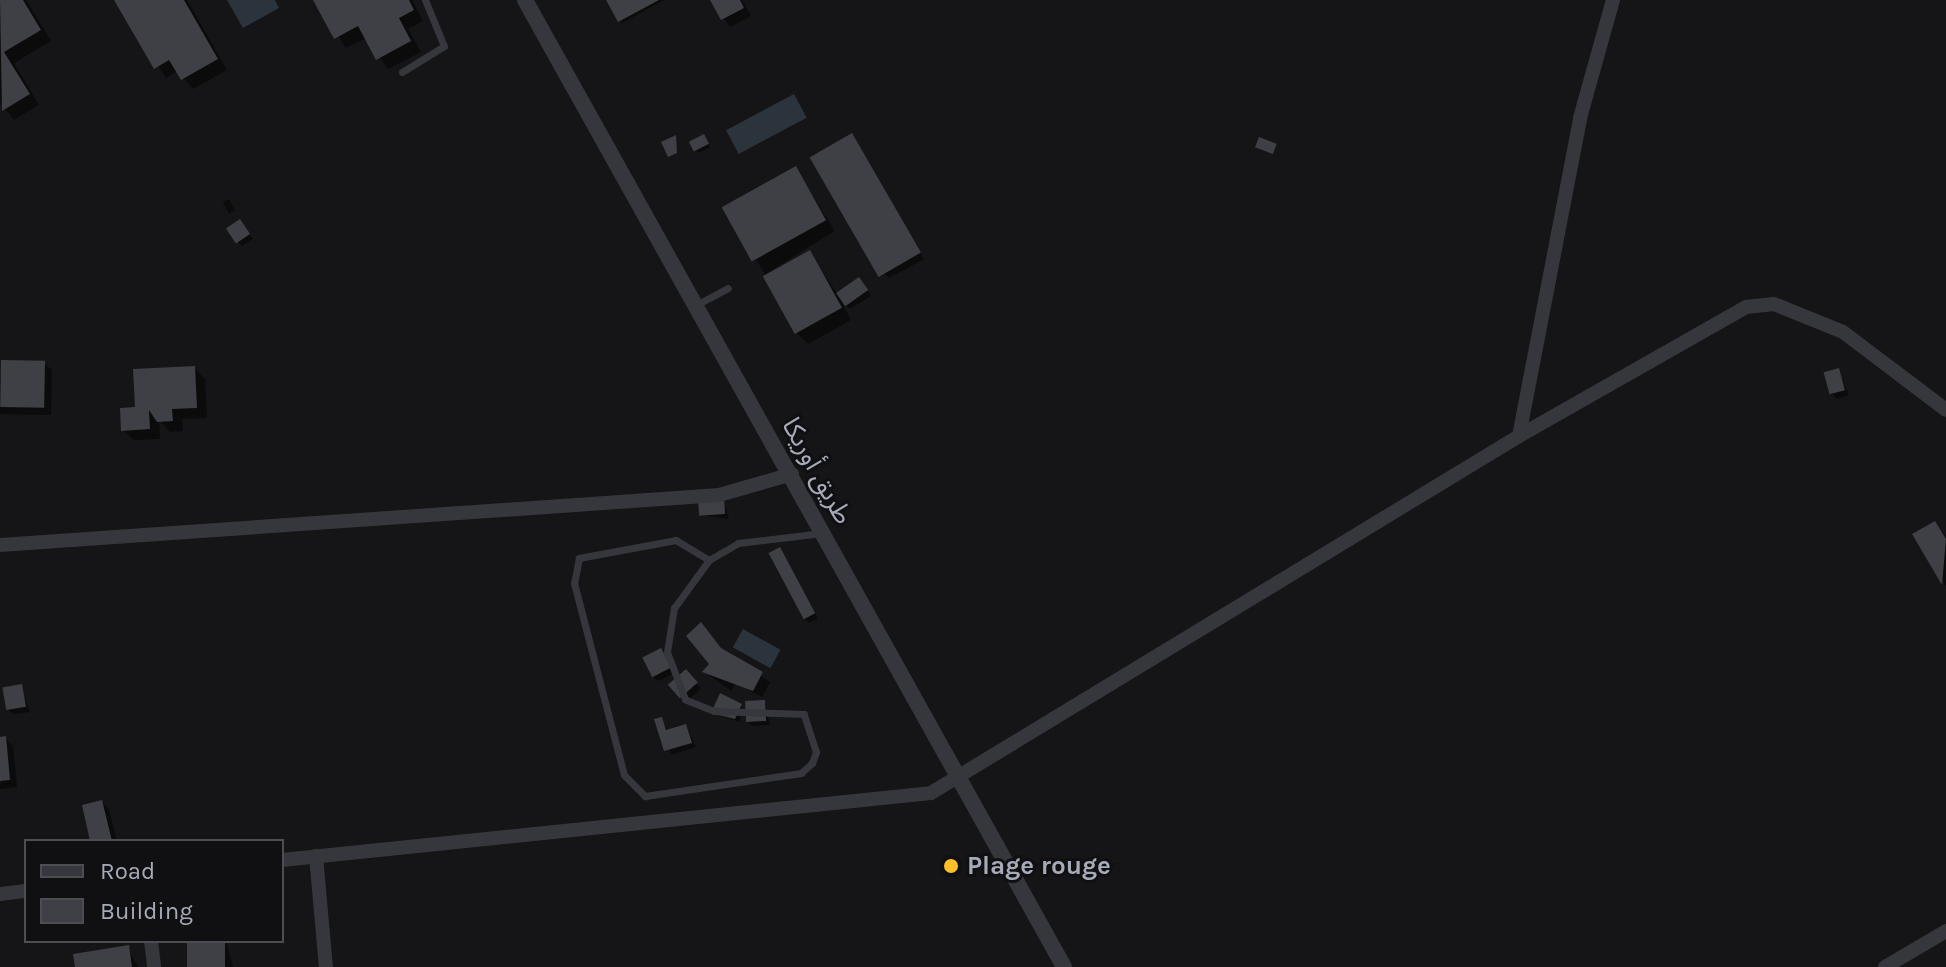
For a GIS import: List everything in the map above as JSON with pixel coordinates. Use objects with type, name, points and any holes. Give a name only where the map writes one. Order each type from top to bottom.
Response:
[{"type":"street","name":"طريق أوريكا","points":[[525,0],[792,474],[955,776],[1064,967]]},
{"type":"street","points":[[1519,436],[1580,118],[1613,0]]},
{"type":"street","points":[[284,860],[931,793],[1519,436],[1746,307],[1774,304],[1843,332],[1946,410]]},
{"type":"street","points":[[0,545],[719,495],[792,474]]},
{"type":"street","points":[[316,856],[326,967]]},
{"type":"street","points":[[0,894],[24,891]]},
{"type":"street","points":[[1885,967],[1946,931]]},
{"type":"street","points":[[151,943],[154,967]]},
{"type":"lane","points":[[402,72],[444,46],[425,0]]},
{"type":"lane","points":[[696,305],[728,288]]},
{"type":"lane","points":[[709,560],[676,540],[579,558],[574,583],[624,775],[645,796],[801,773],[816,752],[804,714],[714,711],[685,699],[677,686],[667,652],[674,608],[709,560],[738,543],[824,532]]},
{"type":"shaded area","points":[[227,0],[275,0],[279,8],[243,28]]},
{"type":"shaded area","points":[[794,94],[807,118],[739,154],[726,130]]},
{"type":"shaded area","points":[[743,629],[781,650],[770,668],[733,647]]},
{"type":"building","points":[[0,0],[23,0],[41,30],[4,52],[30,94],[2,111]]},
{"type":"building","points":[[114,0],[184,0],[218,59],[181,80],[169,60],[154,69]]},
{"type":"building","points":[[313,0],[409,0],[414,10],[399,18],[411,41],[376,60],[358,26],[334,39]]},
{"type":"building","points":[[606,0],[659,0],[618,22]]},
{"type":"building","points":[[710,0],[740,0],[744,8],[721,20]]},
{"type":"building","points":[[852,133],[921,253],[879,277],[810,158]]},
{"type":"building","points":[[704,134],[709,144],[694,152],[689,142]]},
{"type":"building","points":[[676,135],[677,153],[668,157],[661,142]]},
{"type":"building","points":[[1259,137],[1277,144],[1273,154],[1255,147]]},
{"type":"building","points":[[796,166],[826,220],[752,261],[722,207]]},
{"type":"building","points":[[240,219],[250,234],[236,243],[226,229]]},
{"type":"building","points":[[810,250],[842,308],[795,334],[763,276]]},
{"type":"building","points":[[859,277],[868,290],[845,306],[836,293]]},
{"type":"building","points":[[1,360],[45,361],[44,408],[0,407]]},
{"type":"building","points":[[195,366],[197,408],[172,409],[173,421],[157,422],[149,410],[150,429],[121,431],[120,408],[135,407],[133,369]]},
{"type":"building","points":[[1839,368],[1845,390],[1829,394],[1824,372]]},
{"type":"building","points":[[724,498],[725,514],[699,516],[698,500]]},
{"type":"building","points":[[1935,521],[1946,539],[1942,585],[1912,534]]},
{"type":"building","points":[[780,547],[815,613],[804,619],[769,553]]},
{"type":"building","points":[[701,622],[721,648],[763,672],[753,691],[702,672],[709,664],[686,636]]},
{"type":"building","points":[[661,648],[671,668],[652,677],[642,658]]},
{"type":"building","points":[[686,669],[698,683],[680,698],[668,685]]},
{"type":"building","points":[[22,684],[26,707],[6,710],[2,687]]},
{"type":"building","points":[[720,693],[742,704],[735,719],[711,713]]},
{"type":"building","points":[[765,700],[766,721],[746,722],[745,701]]},
{"type":"building","points":[[662,717],[666,730],[686,724],[692,743],[664,751],[654,719]]},
{"type":"building","points":[[6,736],[10,780],[0,781],[0,737]]},
{"type":"building","points":[[102,800],[112,839],[90,839],[82,805]]},
{"type":"building","points":[[187,943],[225,943],[225,967],[187,967]]},
{"type":"building","points":[[129,945],[132,967],[75,967],[73,954]]},
{"type":"place","name":"Plage rouge","points":[[951,866]]}]
